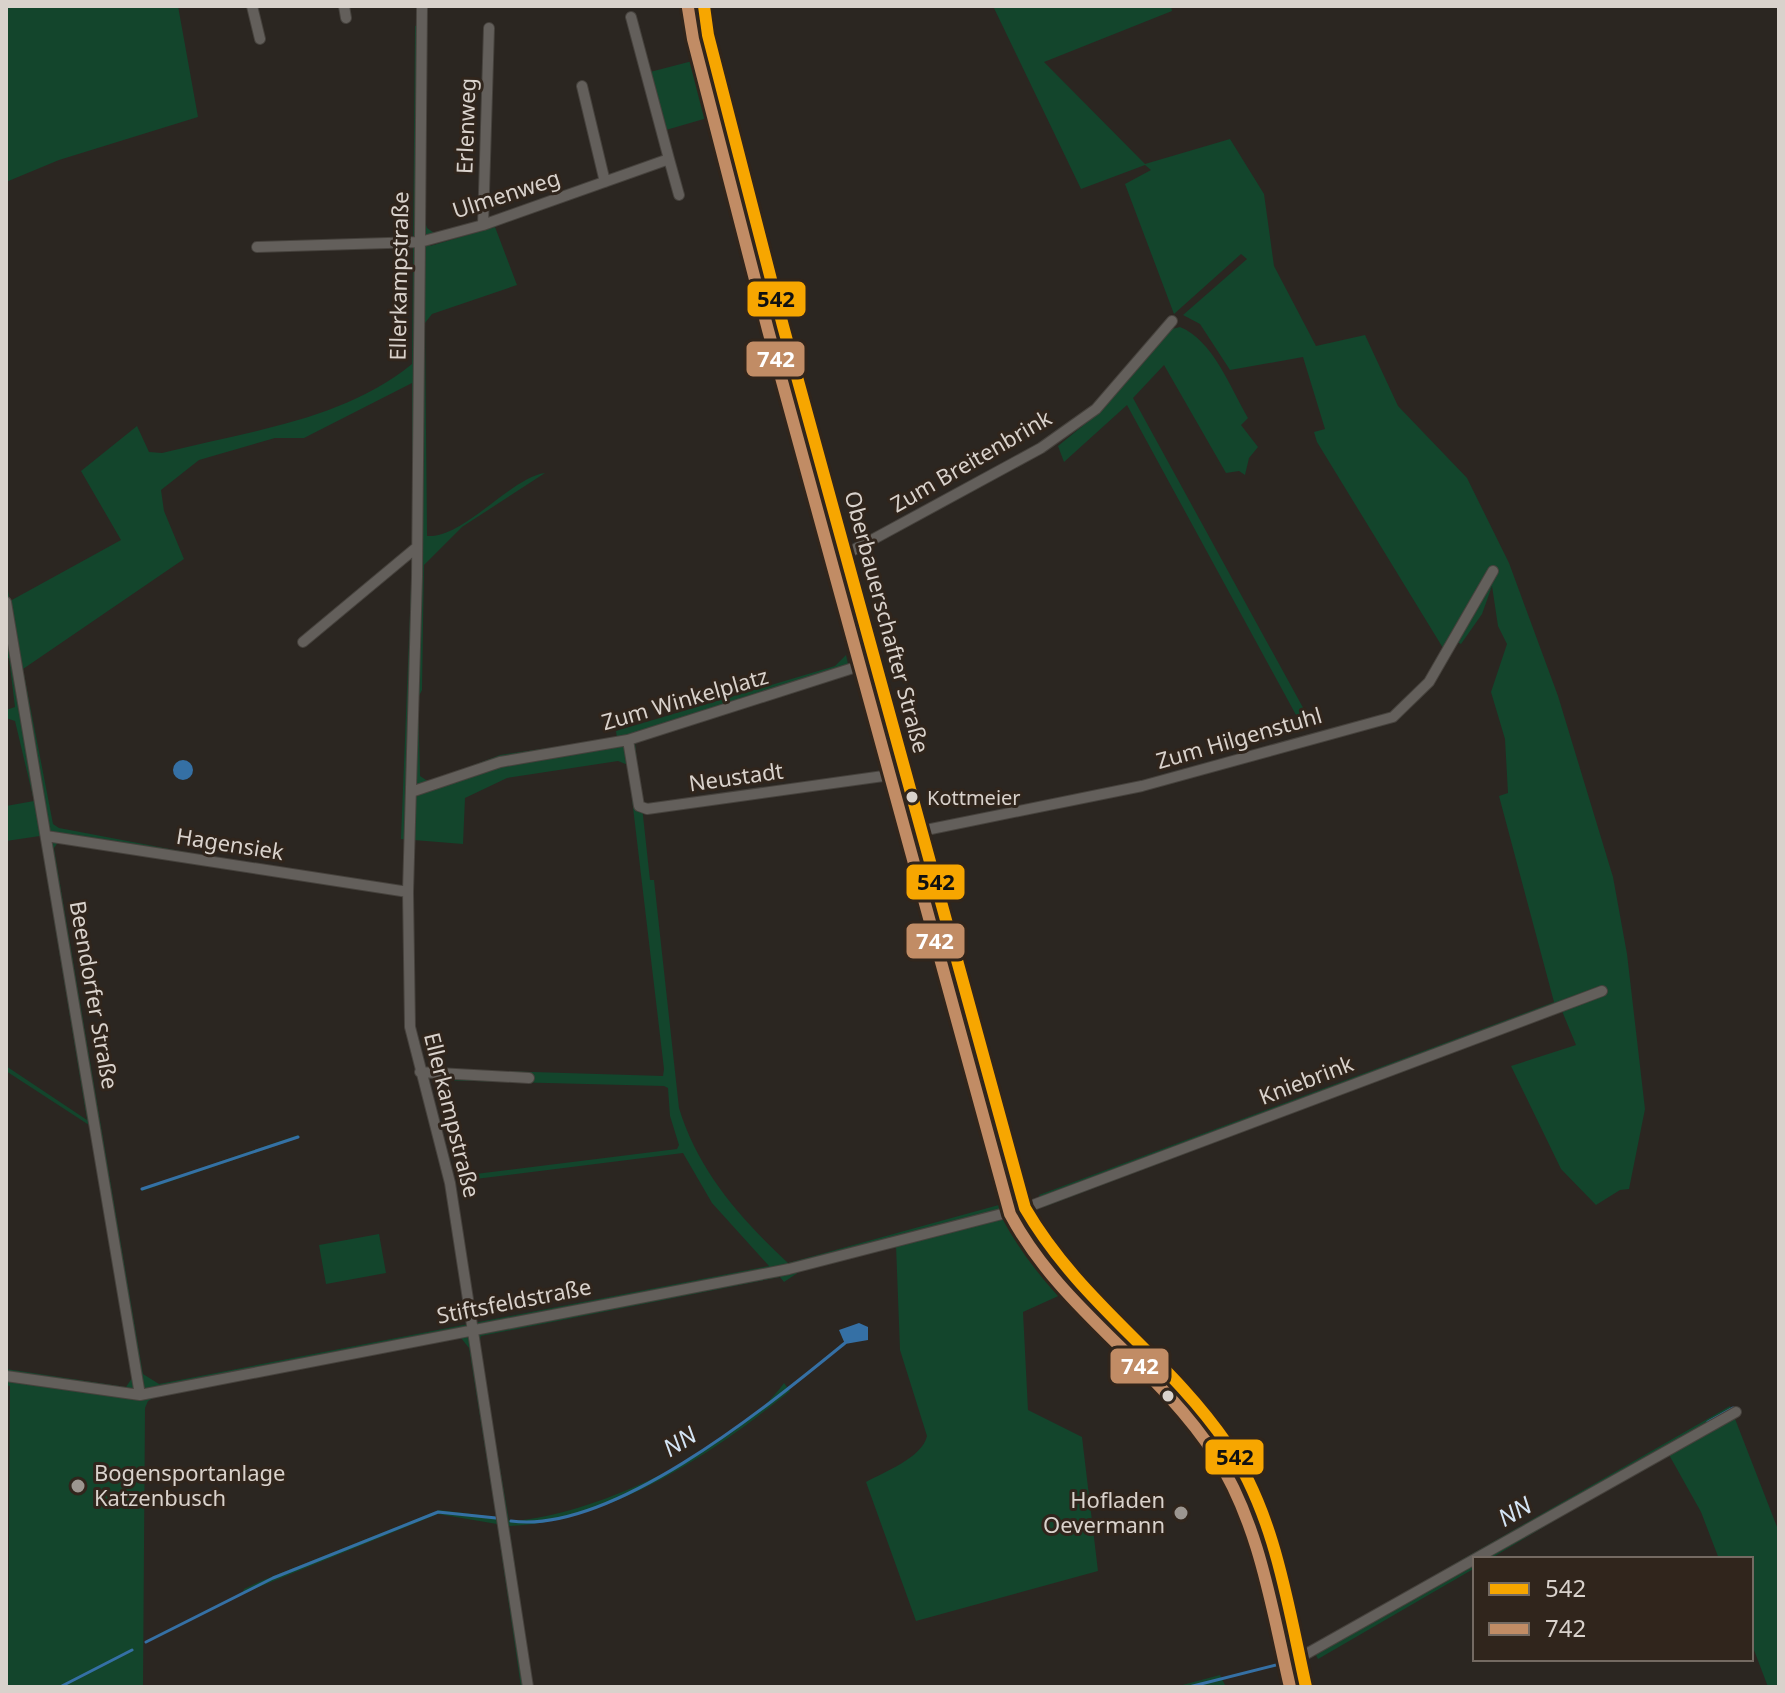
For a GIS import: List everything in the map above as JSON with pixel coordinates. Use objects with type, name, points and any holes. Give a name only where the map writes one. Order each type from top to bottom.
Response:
[{"type":"main road","name":"Oberbauerschafter Straße","points":[[704,6],[708,35],[846,554],[1025,1208],[1052,1255],[1209,1421],[1242,1467],[1258,1507],[1306,1687]]},
{"type":"street","points":[[252,6],[260,39]]},
{"type":"street","points":[[344,6],[346,18]]},
{"type":"street","name":"Ellerkampstraße","points":[[422,6],[417,547],[408,892],[410,1027],[450,1183],[528,1687]]},
{"type":"street","points":[[631,17],[679,195]]},
{"type":"street","name":"Erlenweg","points":[[483,225],[489,28]]},
{"type":"street","points":[[582,86],[605,182]]},
{"type":"street","name":"Ulmenweg","points":[[257,247],[420,242],[483,225],[669,159]]},
{"type":"street","name":"Zum Breitenbrink","points":[[846,554],[1041,448],[1096,409],[1172,321]]},
{"type":"street","points":[[303,642],[408,558],[417,547]]},
{"type":"street","name":"Zum Hilgenstuhl","points":[[921,831],[1142,786],[1393,717],[1429,682],[1493,571]]},
{"type":"street","name":"Beendorfer Straße","points":[[6,602],[140,1395]]},
{"type":"street","name":"Zum Winkelplatz","points":[[411,792],[500,762],[628,740],[875,661]]},
{"type":"street","name":"Neustadt","points":[[628,740],[639,806],[647,809],[905,773]]},
{"type":"street","name":"Hagensiek","points":[[46,836],[408,892]]},
{"type":"street","name":"Kniebrink","points":[[1025,1208],[1602,991]]},
{"type":"street","points":[[420,1072],[529,1078]]},
{"type":"street","name":"Stiftsfeldstraße","points":[[6,1376],[140,1395],[789,1269],[1025,1208]]},
{"type":"street","points":[[1478,1557],[1736,1412]]},
{"type":"street","points":[[1299,1658],[1473,1560]]},
{"type":"green space","points":[[6,6],[178,6],[198,117],[59,160],[6,182]]},
{"type":"green space","points":[[993,6],[1171,6],[1172,11],[1044,62],[1145,164],[1230,139],[1264,194],[1274,266],[1316,346],[1365,335],[1398,406],[1467,478],[1509,563],[1558,696],[1613,877],[1627,954],[1645,1109],[1629,1189],[1620,1190],[1596,1205],[1561,1169],[1511,1066],[1576,1045],[1562,1011],[1044,1207],[1039,1195],[1554,1002],[1499,796],[1508,793],[1505,739],[1491,692],[1507,644],[1498,626],[1492,586],[1482,614],[1461,644],[1448,638],[1443,648],[1317,442],[1314,432],[1325,429],[1303,357],[1230,370],[1200,324],[1183,315],[1247,259],[1241,254],[1174,314],[1125,184],[1151,170],[1145,165],[1081,189]]},
{"type":"green space","points":[[427,23],[425,221],[427,228],[437,235],[430,246],[495,227],[517,285],[432,314],[425,323],[427,536],[456,528],[517,485],[545,473],[462,527],[424,565],[422,690],[418,698],[420,776],[429,782],[500,755],[617,738],[616,731],[835,666],[846,655],[850,674],[635,742],[679,1108],[697,1153],[723,1193],[788,1263],[1006,1203],[1012,1196],[1040,1245],[1076,1288],[1023,1312],[1028,1410],[1082,1437],[1098,1571],[916,1621],[866,1482],[910,1458],[924,1444],[927,1436],[900,1350],[896,1245],[799,1272],[784,1282],[780,1277],[481,1336],[479,1343],[509,1521],[579,1508],[659,1476],[733,1432],[762,1408],[784,1383],[790,1391],[728,1438],[694,1460],[623,1498],[547,1522],[509,1526],[533,1687],[521,1687],[497,1524],[438,1514],[242,1594],[244,1589],[261,1581],[439,1510],[496,1517],[469,1348],[461,1338],[159,1395],[148,1401],[145,1408],[143,1687],[8,1687],[10,1386],[6,1385],[6,1369],[126,1387],[132,1378],[89,1125],[6,1071],[6,1066],[87,1120],[40,836],[6,841],[6,806],[34,801],[15,721],[6,718],[6,710],[15,707],[9,658],[6,659],[6,582],[10,601],[121,540],[81,471],[137,426],[149,452],[162,453],[293,422],[325,411],[385,383],[412,364],[415,26]],"holes":[[[412,383],[412,562],[401,839],[463,844],[465,798],[507,778],[618,761],[628,765],[664,1069],[663,1076],[431,1069],[435,1080],[664,1086],[668,1088],[670,1116],[679,1145],[677,1149],[459,1176],[459,1181],[683,1153],[712,1203],[769,1266],[159,1384],[143,1374],[54,848],[59,841],[222,859],[59,828],[53,824],[23,669],[184,559],[164,511],[161,490],[199,460],[275,438],[304,438]]]},
{"type":"green space","points":[[704,58],[721,114],[666,130],[650,72]]},
{"type":"green space","points":[[1180,327],[1192,333],[1212,354],[1248,418],[1241,425],[1258,447],[1249,458],[1245,475],[1239,471],[1226,473],[1164,365],[1133,398],[1312,724],[1302,726],[1127,405],[1064,462],[1058,446],[1091,419],[1168,330]]},
{"type":"green space","points":[[298,1135],[299,1138],[142,1191],[142,1188]]},
{"type":"green space","points":[[379,1234],[386,1273],[326,1284],[319,1245]]},
{"type":"green space","points":[[1730,1406],[1779,1532],[1779,1687],[1768,1687],[1753,1647],[1753,1557],[1718,1557],[1701,1512],[1668,1453],[1493,1557],[1473,1557],[1473,1569],[1318,1659],[1311,1646]]},
{"type":"green space","points":[[1220,1675],[1226,1687],[1175,1687]]},
{"type":"water","points":[[183,760],[190,763],[193,770],[190,777],[183,780],[176,777],[173,770],[176,763]]},
{"type":"water","points":[[859,1323],[868,1327],[868,1340],[845,1344],[839,1330]]},
{"type":"waterway","points":[[142,1189],[298,1137]]},
{"type":"waterway","name":"NN","points":[[511,1521],[551,1520],[595,1508],[641,1487],[733,1430],[845,1343]]},
{"type":"waterway","name":"NN","points":[[1708,1422],[1733,1408]]},
{"type":"waterway","name":"NN","points":[[146,1642],[273,1578],[438,1512],[496,1518]]},
{"type":"waterway","name":"NN","points":[[60,1687],[132,1650]]},
{"type":"waterway","name":"NN","points":[[1189,1687],[1292,1661]]},
{"type":"transit line","name":"542","points":[[704,6],[708,35],[783,326],[1025,1208],[1072,1273],[1203,1413],[1243,1471],[1257,1500],[1278,1561],[1306,1687]]},
{"type":"transit line","name":"742","points":[[688,8],[693,39],[768,330],[1010,1214],[1055,1280],[1166,1393],[1215,1455],[1243,1509],[1253,1538],[1290,1687]]},
{"type":"place","name":"Kottmeier","points":[[912,797]]},
{"type":"place","name":"Bogensportanlage Katzenbusch","points":[[78,1486]]},
{"type":"place","name":"Hofladen Oevermann","points":[[1181,1513]]}]
